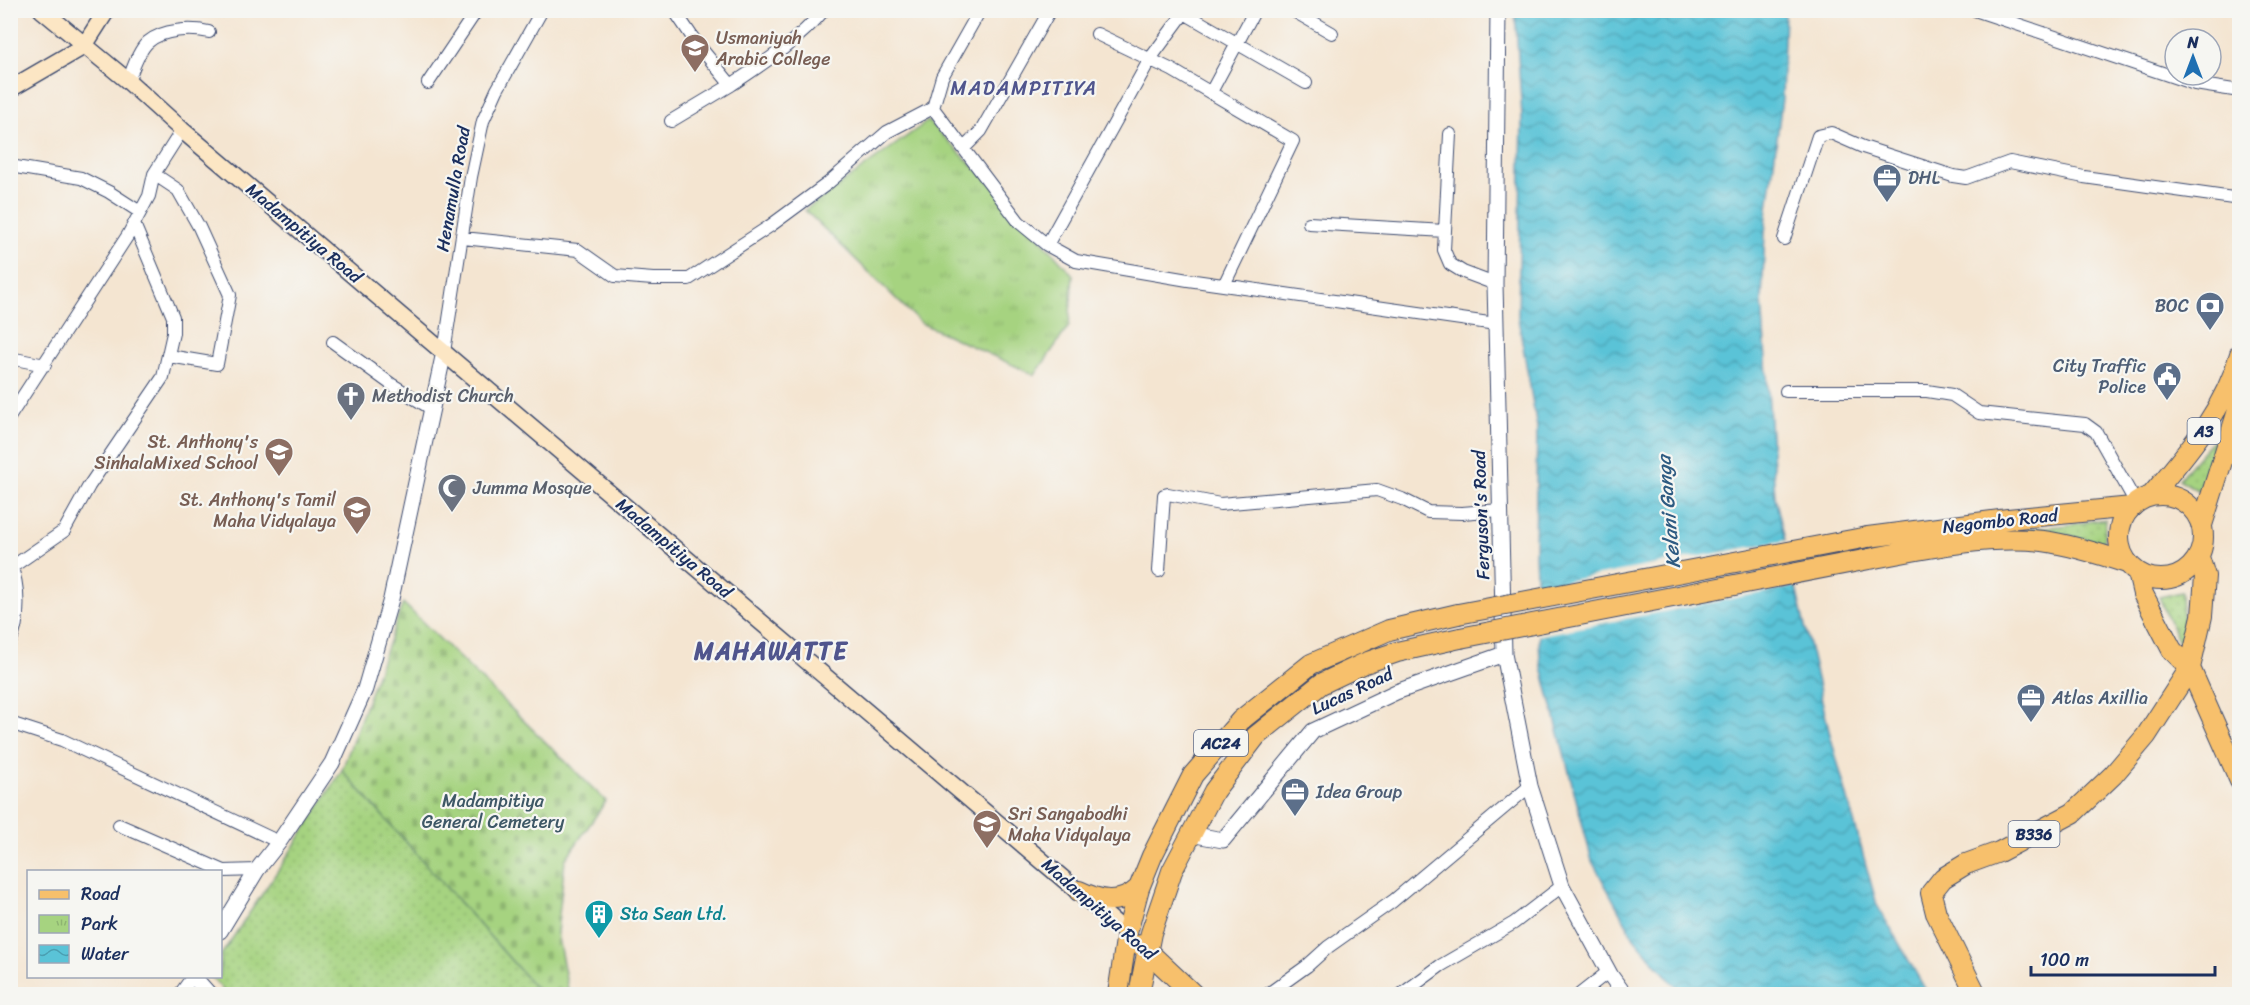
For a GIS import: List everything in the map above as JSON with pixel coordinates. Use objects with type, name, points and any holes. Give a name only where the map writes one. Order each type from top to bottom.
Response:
[{"type":"main road","name":"Madampitiya Road","points":[[42,10],[1079,891],[1193,994]]},
{"type":"main road","points":[[10,89],[84,46],[107,10]]},
{"type":"main road","name":"A3","points":[[2140,502],[2200,436],[2216,411],[2240,354]]},
{"type":"main road","name":"A3","points":[[2202,525],[2240,404]]},
{"type":"main road","points":[[2133,568],[2158,579],[2172,578],[2185,573],[2199,557],[2204,542],[2202,525],[2192,508],[2182,500],[2170,496],[2140,502],[2121,522],[2120,546],[2172,650],[2190,668],[2240,781]]},
{"type":"main road","name":"Negombo Road","points":[[1139,888],[1152,856],[1193,775],[1241,720],[1311,664],[1389,630],[1458,614],[1868,537],[2140,502]]},
{"type":"main road","name":"Negombo Road","points":[[1190,834],[1214,791],[1256,736],[1321,684],[1365,663],[1398,652],[1869,559],[1977,542],[2025,540],[2052,543],[2083,549],[2133,568]]},
{"type":"main road","points":[[2190,668],[2202,616],[2205,576],[2199,557]]},
{"type":"main road","name":"B336","points":[[1976,994],[1936,912],[1931,893],[1943,878],[1966,864],[1999,852],[2073,813],[2113,775],[2146,736],[2190,668]]},
{"type":"main road","name":"AC24","points":[[1140,990],[1147,951],[1164,892],[1190,834]]},
{"type":"main road","points":[[1079,891],[1099,900],[1115,901],[1131,896],[1139,888]]},
{"type":"main road","name":"AC24","points":[[1118,994],[1127,933],[1139,888]]},
{"type":"main road","points":[[1140,990],[1157,973],[1173,975]]},
{"type":"street","points":[[428,82],[477,10]]},
{"type":"street","name":"Henamulla Road","points":[[444,352],[471,177],[483,121],[497,90],[542,10]]},
{"type":"street","points":[[674,10],[695,41],[732,85]]},
{"type":"street","points":[[671,121],[732,85],[770,59],[811,25],[824,10]]},
{"type":"street","points":[[463,238],[578,250],[615,276],[689,279],[770,226],[827,184],[887,132],[933,108],[942,77],[980,10]]},
{"type":"street","points":[[1211,92],[1255,10]]},
{"type":"street","points":[[1292,10],[1332,33]]},
{"type":"street","name":"Ferguson's Road","points":[[1498,10],[1495,284],[1504,654],[1530,786],[1562,886],[1608,972],[1624,994]]},
{"type":"street","points":[[1975,10],[2195,84],[2240,91]]},
{"type":"street","points":[[964,148],[981,130],[1050,11]]},
{"type":"street","points":[[1047,245],[1150,59],[1181,12],[1306,83]]},
{"type":"street","points":[[128,81],[147,43],[159,36],[179,31],[197,29],[209,32]]},
{"type":"street","points":[[1097,34],[1211,92],[1293,141],[1224,285]]},
{"type":"street","points":[[933,108],[1019,222],[1047,245],[1076,261],[1496,324]]},
{"type":"street","points":[[10,416],[134,224],[149,195],[154,174],[182,129]]},
{"type":"street","points":[[1784,239],[1818,136],[1831,133],[1863,147],[1953,176],[1966,178],[2010,162],[2084,177],[2240,199]]},
{"type":"street","points":[[1450,134],[1444,250],[1450,264],[1463,272],[1495,284]]},
{"type":"street","points":[[10,166],[81,178],[109,192],[140,212]]},
{"type":"street","points":[[154,174],[178,190],[199,227],[230,295],[217,364],[169,356]]},
{"type":"street","points":[[1309,223],[1445,231]]},
{"type":"street","points":[[10,642],[17,620],[11,566],[64,531],[89,486],[164,376],[173,333],[173,318],[134,224]]},
{"type":"street","points":[[333,342],[391,384],[432,409]]},
{"type":"street","points":[[222,928],[257,870],[279,842],[332,763],[365,689],[391,599],[444,352]]},
{"type":"street","points":[[10,358],[45,365]]},
{"type":"street","points":[[1786,392],[1926,392],[1952,395],[1979,412],[2085,424],[2096,432],[2140,502]]},
{"type":"street","points":[[1159,571],[1164,495],[1168,494],[1220,504],[1377,490],[1428,512],[1462,513],[1500,510]]},
{"type":"street","name":"Lucas Road","points":[[1190,834],[1223,840],[1312,731],[1396,692],[1504,654]]},
{"type":"street","points":[[10,721],[62,740],[279,842]]},
{"type":"street","points":[[1268,994],[1307,966],[1328,947],[1387,906],[1530,786]]},
{"type":"street","points":[[119,825],[222,870]]},
{"type":"street","points":[[222,870],[257,870]]},
{"type":"street","points":[[1402,994],[1440,966],[1514,923],[1562,886]]},
{"type":"street","points":[[1580,994],[1608,972]]},
{"type":"street","points":[[180,994],[192,978]]},
{"type":"street","points":[[194,978],[209,994]]},
{"type":"green space","points":[[928,121],[995,188],[1073,275],[1069,326],[1035,375],[921,323],[805,210]]},
{"type":"green space","points":[[2221,430],[2206,473],[2202,493],[2179,479]]},
{"type":"green space","points":[[2106,519],[2103,544],[2058,533],[2012,530],[2061,526]]},
{"type":"green space","points":[[2182,592],[2184,654],[2159,597]]},
{"type":"green space","name":"Madampitiya General Cemetery","points":[[403,603],[606,801],[565,860],[557,933],[569,994],[541,994],[342,770]]},
{"type":"green space","points":[[342,770],[541,994],[226,994],[213,978],[222,978],[222,954]]},
{"type":"water","name":"Kelani Ganga","points":[[1515,11],[1785,11],[1782,99],[1765,232],[1762,300],[1775,497],[1829,731],[1877,905],[1928,994],[1682,994],[1634,938],[1592,861],[1540,660],[1535,554],[1537,427],[1518,318],[1522,117]]},
{"type":"pier","points":[[1788,540],[1798,586],[1536,636],[1534,587]]},
{"type":"place","name":"Usmaniyah Arabic College","points":[[695,74]]},
{"type":"place","name":"DHL","points":[[1887,204]]},
{"type":"place","name":"BOC","points":[[2210,332]]},
{"type":"place","name":"City Traffic Police","points":[[2167,402]]},
{"type":"place","name":"Methodist Church","points":[[351,422]]},
{"type":"place","name":"St. Anthony's SinhalaMixed School","points":[[279,478]]},
{"type":"place","name":"Jumma Mosque","points":[[452,514]]},
{"type":"place","name":"St. Anthony's Tamil Maha Vidyalaya","points":[[357,536]]},
{"type":"place","name":"Atlas Axillia","points":[[2031,724]]},
{"type":"place","name":"Idea Group","points":[[1295,818]]},
{"type":"place","name":"Sri Sangabodhi Maha Vidyalaya","points":[[987,850]]},
{"type":"place","name":"Sta Sean Ltd.","points":[[599,940]]},
{"type":"district","name":"MADAMPITIYA","points":[[1024,88]]},
{"type":"district","name":"MAHAWATTE","points":[[771,651]]}]
